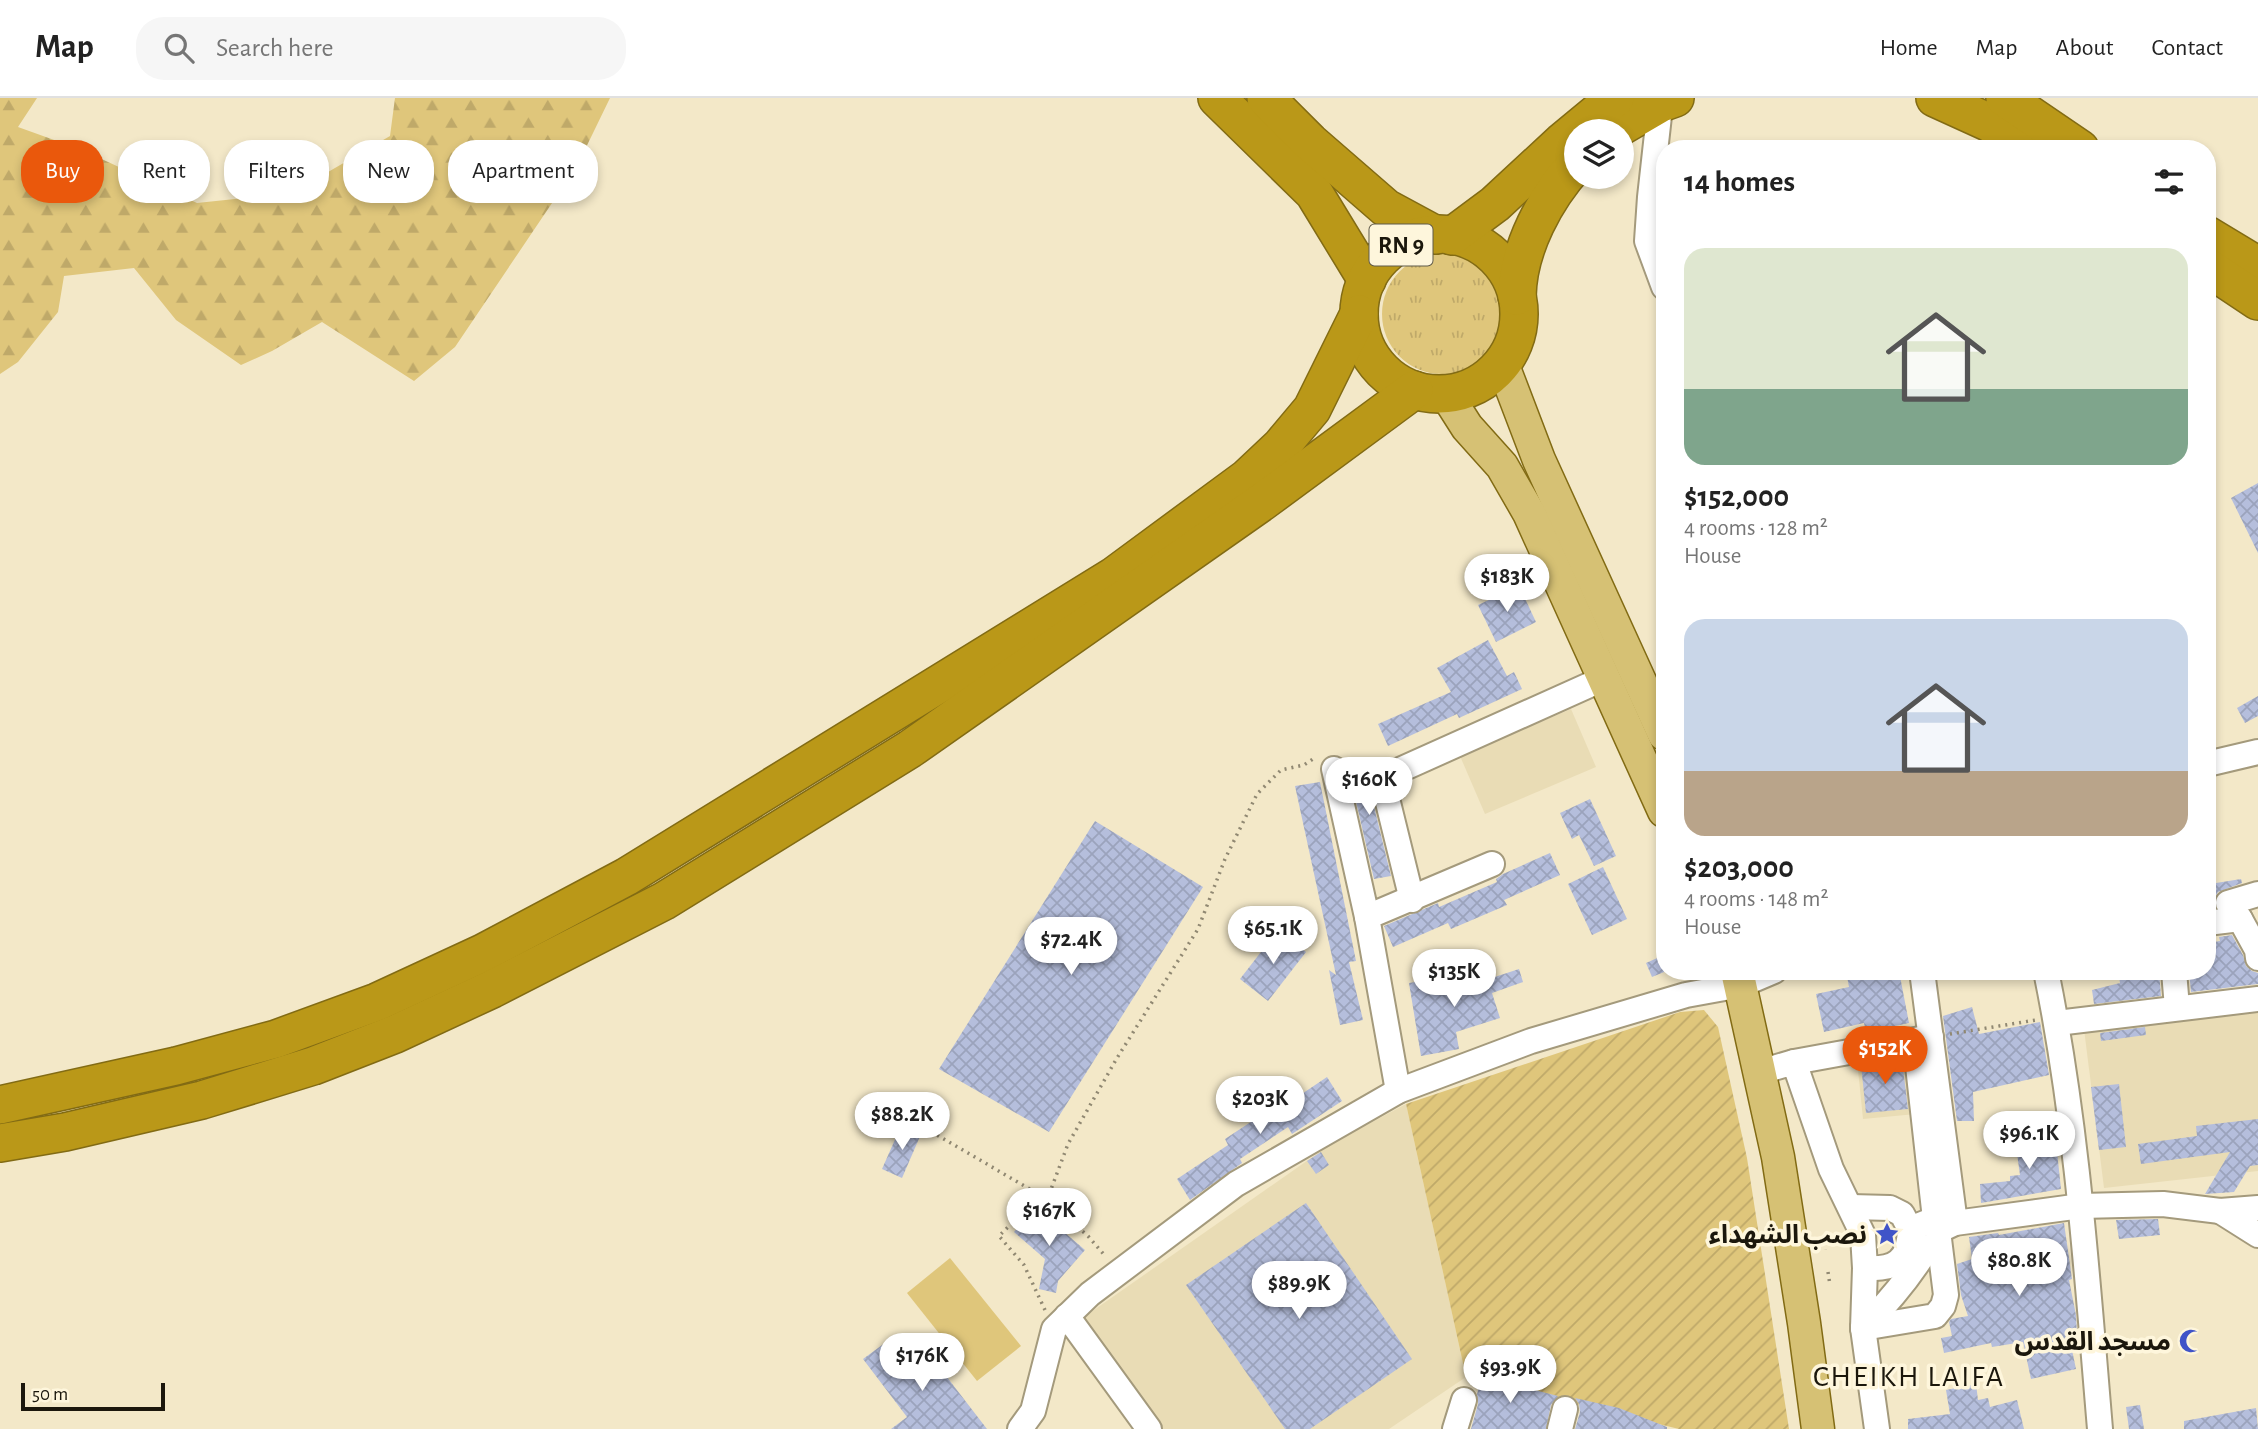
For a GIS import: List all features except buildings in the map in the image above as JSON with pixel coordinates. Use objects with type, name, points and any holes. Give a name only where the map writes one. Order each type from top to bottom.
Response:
[{"type":"highway","name":"RN 9","points":[[1217,98],[1314,193],[1363,297]]},
{"type":"highway","name":"RN 9","points":[[1266,98],[1310,142],[1386,208],[1444,235],[1467,240],[1494,257],[1505,269],[1517,296],[1519,324],[1510,351],[1502,363],[1478,384],[1430,392],[1385,373],[1374,360],[1361,330],[1363,297],[1376,265],[1388,253],[1419,237],[1444,235]]},
{"type":"highway","points":[[1444,235],[1495,204],[1562,142],[1615,98]]},
{"type":"highway","points":[[1935,98],[1990,124],[2014,140]]},
{"type":"highway","points":[[2006,98],[2067,140]]},
{"type":"highway","points":[[1634,119],[1666,100]]},
{"type":"highway","points":[[1517,296],[1518,279],[1539,217],[1564,177]]},
{"type":"highway","points":[[2216,240],[2258,266]]},
{"type":"highway","points":[[2216,273],[2258,301]]},
{"type":"highway","points":[[0,1105],[176,1066],[276,1039],[377,1002],[483,953],[626,877],[1114,576],[1247,478],[1281,446],[1312,409],[1363,297]]},
{"type":"highway","points":[[0,1143],[65,1132],[202,1100],[313,1066],[395,1034],[492,989],[664,901],[910,750],[1262,502],[1430,392]]},
{"type":"main road","points":[[1502,363],[1539,460],[1656,716]]},
{"type":"main road","name":"RN 9","points":[[1430,392],[1467,426],[1502,466],[1529,513],[1656,793]]},
{"type":"main road","points":[[1739,980],[1782,1185],[1818,1429]]},
{"type":"street","points":[[1661,140],[1666,100]]},
{"type":"street","points":[[1656,174],[1647,241],[1656,265]]},
{"type":"street","points":[[1412,900],[1382,778],[1605,678]]},
{"type":"street","points":[[2216,762],[2258,752]]},
{"type":"street","points":[[1334,769],[1367,917],[1398,1091]]},
{"type":"street","points":[[1367,917],[1492,864]]},
{"type":"street","points":[[2258,894],[2228,903],[2257,950],[2258,958]]},
{"type":"street","points":[[2216,922],[2240,919]]},
{"type":"street","points":[[1020,1429],[1033,1411],[1060,1323],[1090,1294],[1236,1184],[1398,1091],[1531,1041],[1733,980]]},
{"type":"street","points":[[1909,980],[1923,1038]]},
{"type":"street","points":[[1863,1328],[1935,1316],[1943,1306],[1946,1295],[1943,1224],[1923,1038],[1922,980]]},
{"type":"street","points":[[2048,980],[2057,1023],[2081,1206],[2100,1429]]},
{"type":"street","points":[[2175,980],[2177,1008]]},
{"type":"street","points":[[2057,1023],[2258,999]]},
{"type":"street","points":[[1760,1072],[1794,1062],[1923,1038]]},
{"type":"street","points":[[1794,1062],[1831,1170],[1863,1236],[1863,1328],[1877,1429]]},
{"type":"street","points":[[1910,1228],[2081,1206],[2163,1204],[2220,1211],[2258,1208]]},
{"type":"street","points":[[1851,1207],[1890,1209],[1902,1214],[1910,1228],[1910,1245],[1901,1259],[1884,1269],[1865,1268]]},
{"type":"street","points":[[2220,1211],[2258,1235]]},
{"type":"street","points":[[1863,1328],[1916,1267],[1943,1224]]},
{"type":"street","points":[[1060,1323],[1149,1429]]},
{"type":"street","points":[[1455,1429],[1464,1400]]},
{"type":"path","points":[[1060,1323],[1024,1265],[999,1236],[1041,1195],[1050,1192],[1068,1144],[1117,1058],[1198,929],[1225,859],[1257,794],[1282,770],[1304,765],[1317,756],[1334,769]]},
{"type":"path","points":[[1923,1038],[2040,1019],[2057,1023]]},
{"type":"path","points":[[901,1114],[1041,1195],[1088,1236],[1119,1272]]},
{"type":"path","points":[[1824,1237],[1825,1250]]},
{"type":"path","points":[[1828,1272],[1830,1285]]},
{"type":"shaded area","points":[[1571,709],[1596,767],[1485,814],[1460,756]]},
{"type":"shaded area","points":[[2258,1007],[2258,1171],[2104,1188],[2084,1029]]},
{"type":"shaded area","points":[[1911,1055],[1916,1114],[1863,1119],[1857,1060]]},
{"type":"shaded area","points":[[1406,1104],[1466,1377],[1389,1429],[1163,1429],[1084,1317],[1331,1144]]},
{"type":"green space","points":[[0,98],[37,98],[18,127],[54,140],[21,140],[21,203],[104,203],[104,160],[118,167],[118,203],[210,203],[224,200],[224,203],[329,203],[329,171],[343,163],[343,203],[434,203],[434,140],[383,140],[390,136],[395,98],[610,98],[590,140],[448,140],[448,203],[552,203],[455,347],[414,381],[322,322],[272,351],[241,365],[176,320],[134,268],[64,276],[58,312],[18,362],[0,374]]},
{"type":"green space","points":[[1442,254],[1465,259],[1484,272],[1497,291],[1502,314],[1497,337],[1484,356],[1465,369],[1442,374],[1419,369],[1400,356],[1387,337],[1382,314],[1387,291],[1400,272],[1419,259]]},
{"type":"green space","points":[[1704,1010],[1718,1027],[1747,1158],[1789,1429],[1679,1429],[1466,1377],[1406,1104],[1680,1012]]},
{"type":"green space","points":[[950,1258],[1021,1346],[977,1381],[907,1293]]},
{"type":"place","name":"نصب الشهداء","points":[[1887,1234]]},
{"type":"place","name":"مسجد القدس","points":[[2191,1341]]},
{"type":"district","name":"CHEIKH LAIFA","points":[[1909,1376]]}]
